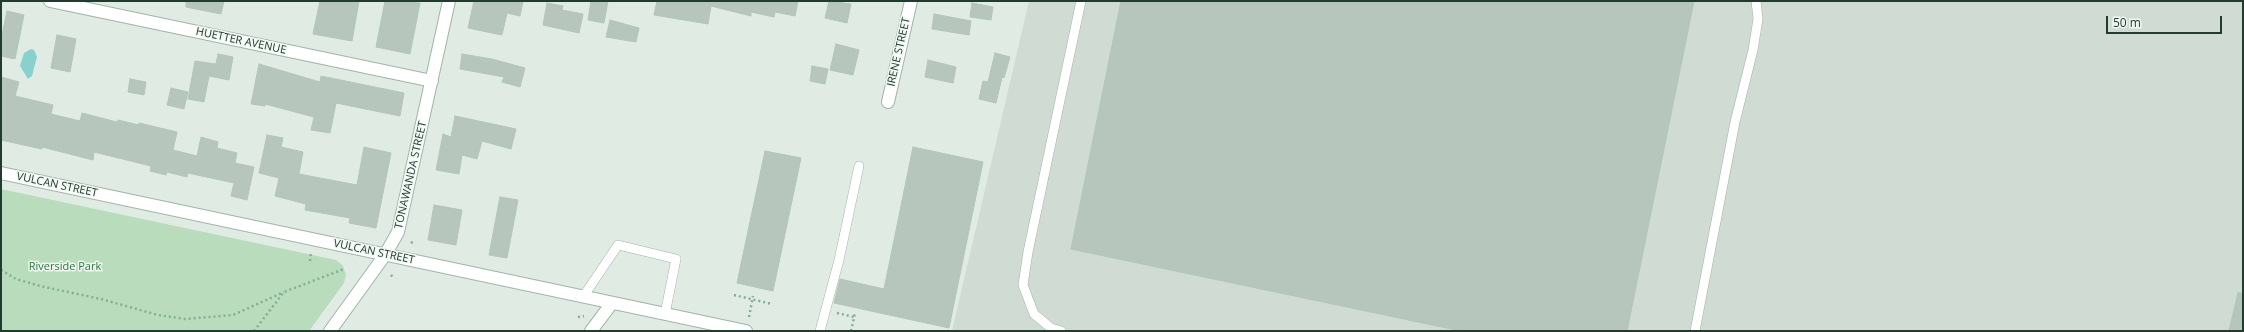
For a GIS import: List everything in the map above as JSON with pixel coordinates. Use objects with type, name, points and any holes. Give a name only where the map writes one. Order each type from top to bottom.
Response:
[{"type":"street","name":"HUETTER AVENUE","points":[[50,1],[432,81]]},
{"type":"street","name":"TONAWANDA STREET","points":[[330,331],[385,254],[398,232],[449,1]]},
{"type":"street","name":"IRENE STREET","points":[[888,102],[911,1]]},
{"type":"street","name":"VULCAN STREET","points":[[1,173],[746,331]]},
{"type":"street","points":[[591,331],[612,302]]},
{"type":"lane","points":[[1061,331],[1051,328],[1034,314],[1023,285],[1028,252],[1081,1]]},
{"type":"lane","points":[[1695,331],[1734,122],[1753,50],[1758,19],[1756,1]]},
{"type":"lane","points":[[820,331],[839,260],[859,166]]},
{"type":"lane","points":[[583,297],[618,245],[676,259],[664,314]]},
{"type":"path","points":[[411,244],[414,241]]},
{"type":"path","points":[[310,261],[311,255]]},
{"type":"path","points":[[1,270],[16,279],[40,286],[101,299],[158,315],[185,319],[233,314],[284,292],[344,269]]},
{"type":"path","points":[[254,331],[284,292]]},
{"type":"path","points":[[734,295],[772,304]]},
{"type":"path","points":[[749,317],[753,296]]},
{"type":"path","points":[[830,311],[854,315],[851,331]]},
{"type":"path","points":[[578,317],[584,316]]},
{"type":"shaded area","points":[[1029,1],[2243,1],[2243,331],[952,331]]},
{"type":"green space","name":"Riverside Park","points":[[1,189],[336,260],[343,266],[346,275],[344,283],[309,331],[1,331]]},
{"type":"water","points":[[31,49],[34,50],[37,57],[32,76],[28,79],[20,66],[24,53]]},
{"type":"building","points":[[186,1],[224,1],[221,14],[186,7]]},
{"type":"building","points":[[320,1],[359,1],[352,41],[313,34]]},
{"type":"building","points":[[385,1],[420,3],[410,54],[376,47]]},
{"type":"building","points":[[474,1],[523,1],[520,16],[507,13],[502,35],[468,28]]},
{"type":"building","points":[[591,1],[608,1],[604,23],[588,20]]},
{"type":"building","points":[[657,1],[798,1],[795,16],[775,12],[774,17],[751,12],[751,16],[711,6],[708,24],[654,15]]},
{"type":"building","points":[[829,1],[851,4],[847,23],[825,18]]},
{"type":"building","points":[[1121,1],[1694,1],[1627,331],[1461,331],[1071,249]]},
{"type":"building","points":[[547,3],[563,6],[562,10],[583,14],[579,33],[543,25]]},
{"type":"building","points":[[972,3],[993,7],[991,20],[970,17]]},
{"type":"building","points":[[7,11],[24,15],[15,59],[1,56],[1,40]]},
{"type":"building","points":[[934,14],[971,21],[969,35],[932,29]]},
{"type":"building","points":[[610,20],[639,28],[636,42],[606,37]]},
{"type":"building","points":[[57,35],[76,39],[70,72],[51,68]]},
{"type":"building","points":[[836,44],[859,50],[853,75],[830,70]]},
{"type":"building","points":[[995,53],[1010,57],[1004,78],[1002,77],[996,103],[979,99],[983,81],[988,82]]},
{"type":"building","points":[[218,54],[233,57],[229,80],[209,76],[204,102],[188,99],[195,61],[216,64]]},
{"type":"building","points":[[462,54],[492,59],[525,68],[520,87],[502,82],[504,77],[460,69]]},
{"type":"building","points":[[928,60],[956,67],[953,83],[925,77]]},
{"type":"building","points":[[259,64],[320,82],[321,76],[404,93],[400,116],[336,103],[330,133],[311,130],[314,117],[265,104],[265,106],[251,104]]},
{"type":"building","points":[[812,66],[828,69],[825,84],[810,81]]},
{"type":"building","points":[[1,77],[19,82],[15,96],[53,105],[51,114],[80,121],[82,113],[117,122],[118,120],[139,125],[139,123],[177,132],[173,150],[197,156],[201,137],[218,142],[217,148],[237,153],[235,163],[254,167],[247,200],[231,196],[234,183],[188,173],[187,177],[167,172],[166,175],[150,171],[151,166],[94,152],[93,160],[42,147],[42,149],[1,140]]},
{"type":"building","points":[[130,79],[146,82],[144,95],[128,92]]},
{"type":"building","points":[[171,88],[188,92],[184,109],[167,105]]},
{"type":"building","points":[[455,116],[516,129],[511,149],[482,141],[477,159],[462,155],[459,174],[436,170],[443,134],[451,137]]},
{"type":"building","points":[[267,135],[283,138],[281,147],[303,152],[299,174],[357,185],[364,147],[391,153],[376,228],[349,223],[350,218],[305,210],[306,204],[275,196],[279,178],[259,173]]},
{"type":"building","points":[[913,147],[983,162],[949,328],[834,303],[840,279],[884,289]]},
{"type":"building","points":[[765,151],[801,158],[773,291],[737,283]]},
{"type":"building","points":[[500,197],[518,200],[507,258],[489,255]]},
{"type":"building","points":[[434,205],[462,210],[456,245],[428,240]]},
{"type":"building","points":[[2238,293],[2243,293],[2243,331],[2229,331]]}]
